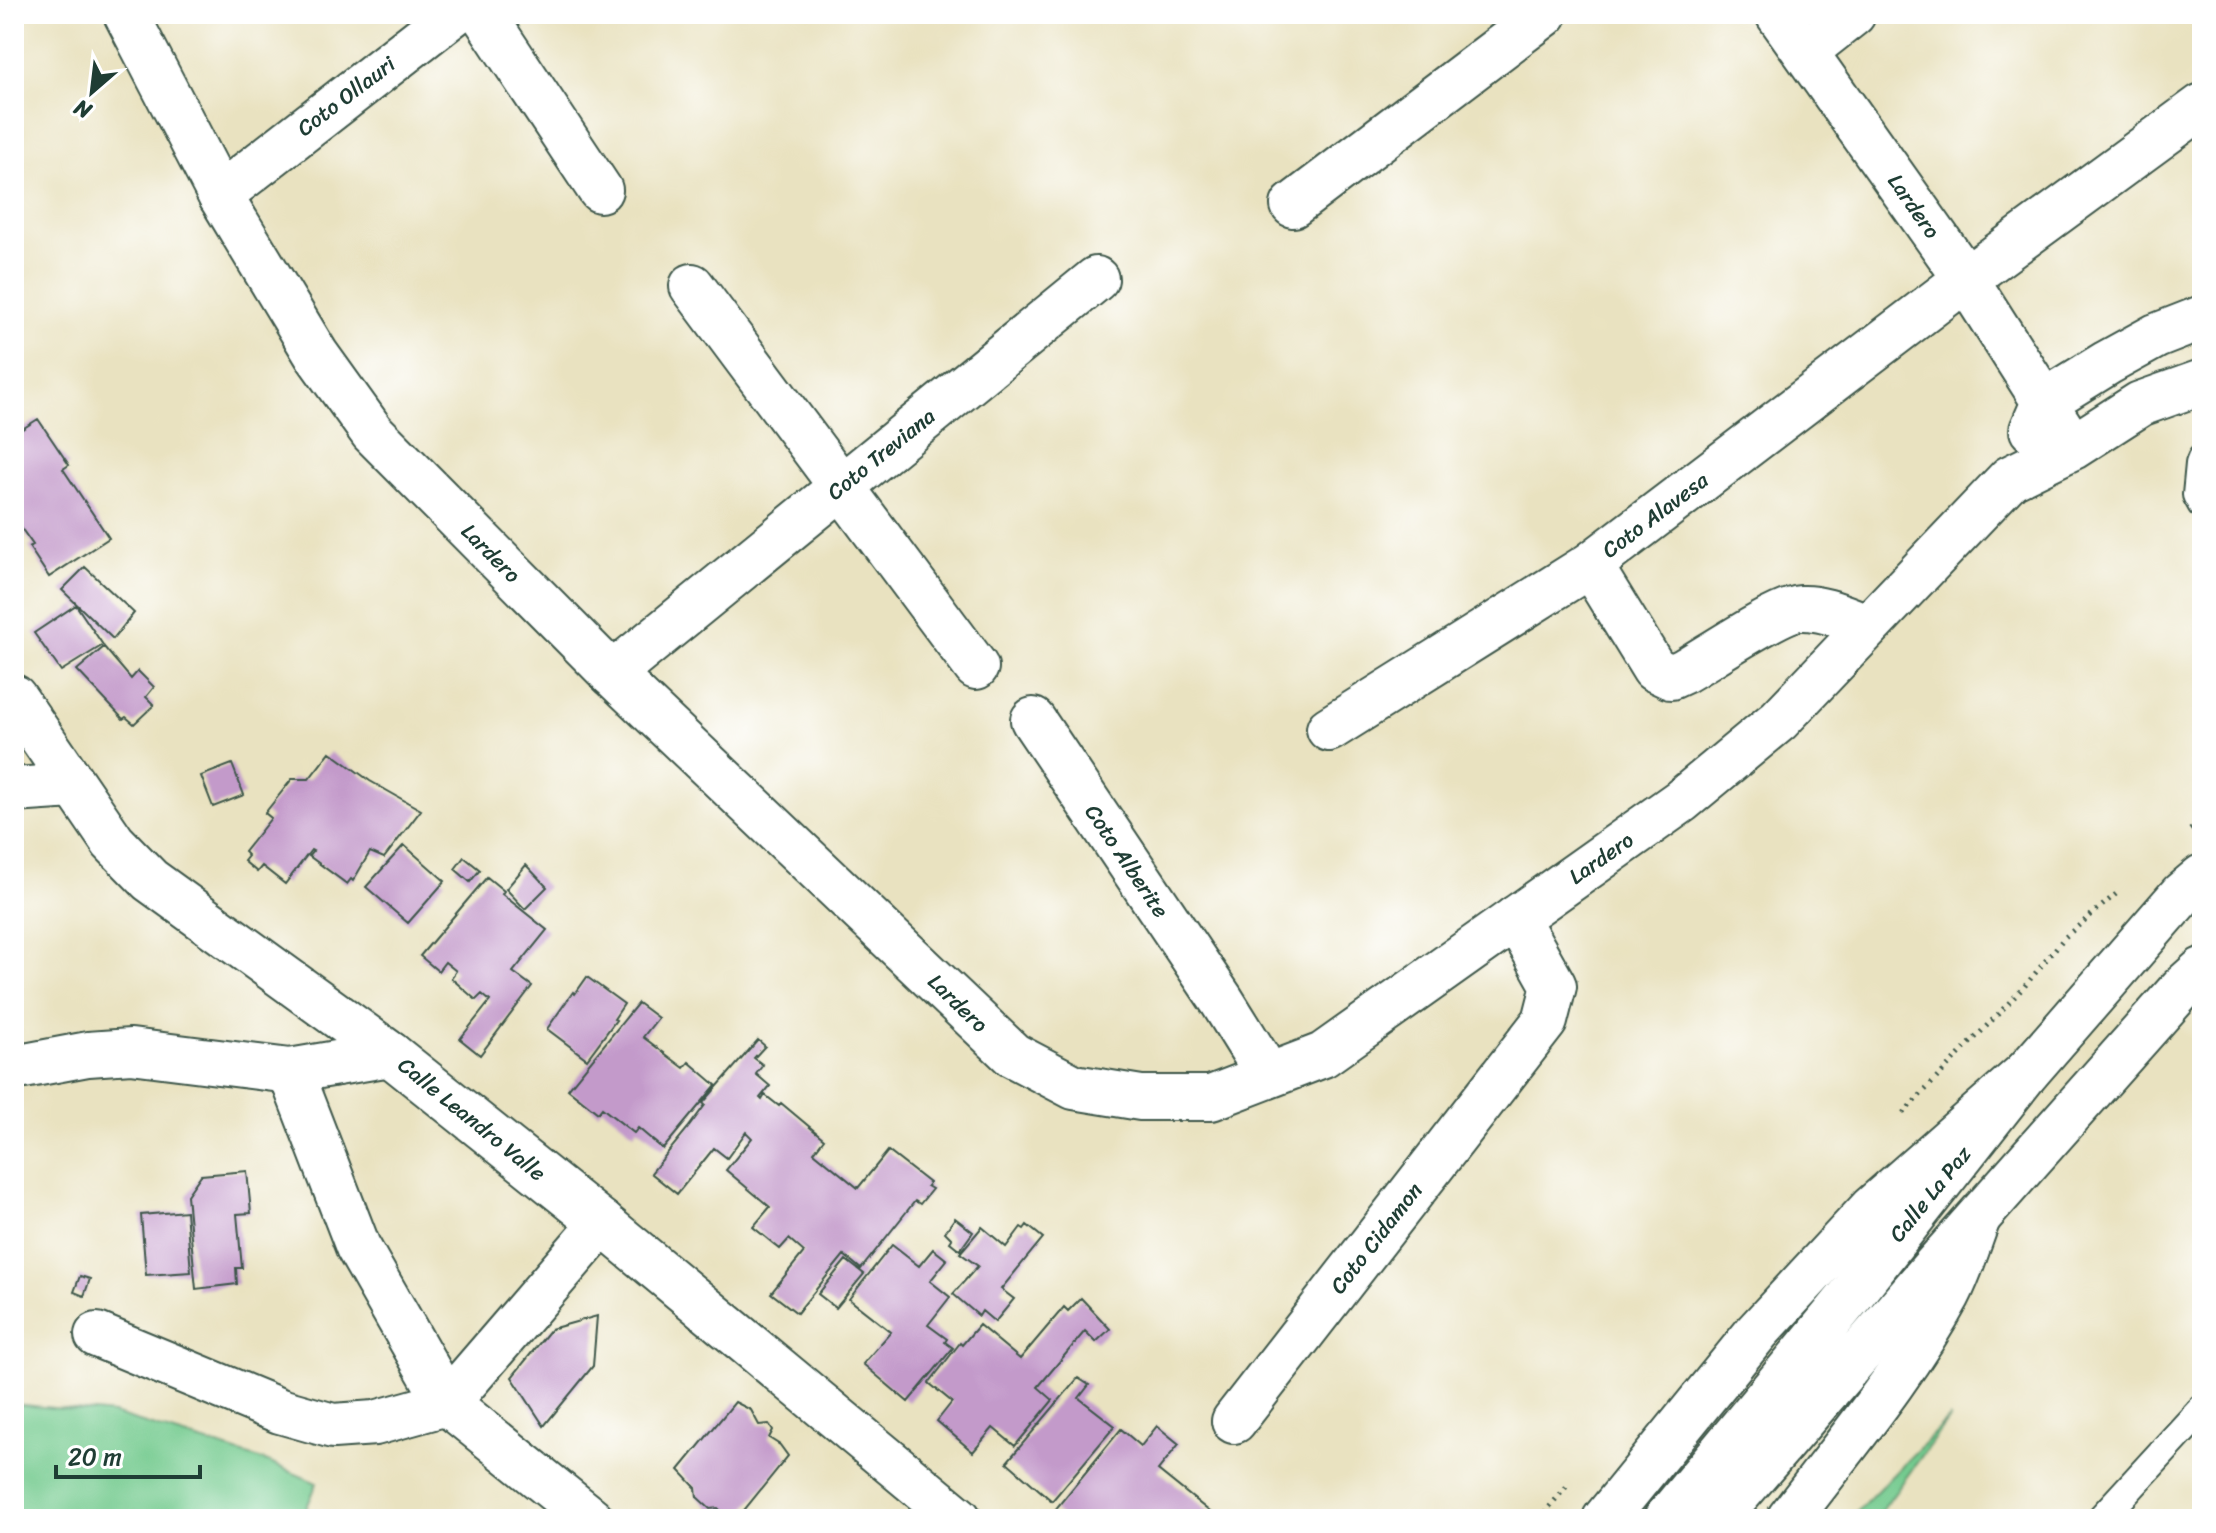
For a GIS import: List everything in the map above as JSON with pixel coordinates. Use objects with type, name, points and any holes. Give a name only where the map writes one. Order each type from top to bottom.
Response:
[{"type":"main road","name":"Lardero","points":[[126,14],[220,195],[316,354],[372,432],[612,674],[1013,1055],[1074,1087],[1141,1098],[1211,1098],[1323,1055],[1681,801],[1779,720],[2010,478],[2044,402]]},
{"type":"main road","name":"Coto Ollauri","points":[[220,195],[453,14]]},
{"type":"main road","points":[[483,14],[600,190]]},
{"type":"main road","points":[[1293,205],[1545,14]]},
{"type":"main road","name":"Lardero","points":[[1778,14],[1966,279],[2073,447],[2010,478]]},
{"type":"main road","points":[[1806,51],[1853,14]]},
{"type":"main road","name":"Coto Alavesa","points":[[1329,729],[1590,565],[1966,279],[2202,106]]},
{"type":"main road","name":"Coto Treviana","points":[[612,674],[1096,279]]},
{"type":"main road","points":[[692,286],[976,667]]},
{"type":"main road","points":[[2044,402],[2156,336],[2202,318]]},
{"type":"main road","points":[[2073,447],[2140,404],[2202,382]]},
{"type":"main road","points":[[1590,565],[1654,669],[1671,677],[1780,614],[1798,608],[1818,609],[1868,626]]},
{"type":"main road","name":"Calle Leandro Valle","points":[[14,697],[113,842],[150,880],[390,1054],[602,1223],[959,1519]]},
{"type":"main road","name":"Coto Alberite","points":[[1033,720],[1222,1001],[1268,1075]]},
{"type":"main road","points":[[14,790],[73,786]]},
{"type":"main road","name":"Calle La Paz","points":[[1717,1519],[1800,1388],[1856,1289],[2027,1072],[2182,894],[2202,877]]},
{"type":"main road","name":"Coto Cidamon","points":[[1234,1421],[1545,1021],[1554,986],[1516,918]]},
{"type":"main road","name":"Calle La Paz","points":[[1666,1519],[1977,1221],[2182,988],[2202,970]]},
{"type":"main road","points":[[19,1067],[88,1054],[131,1051],[290,1071],[390,1054]]},
{"type":"main road","points":[[290,1071],[358,1247],[447,1403],[591,1519]]},
{"type":"main road","points":[[1605,1519],[1757,1332],[1872,1208],[2027,1072]]},
{"type":"main road","points":[[1789,1519],[1872,1412],[1912,1354],[1949,1293],[1977,1221]]},
{"type":"main road","points":[[97,1335],[280,1411],[333,1426],[375,1423],[447,1403],[602,1223]]},
{"type":"lane","points":[[2202,459],[2197,495],[2202,504]]},
{"type":"lane","points":[[2101,1519],[2202,1409]]},
{"type":"green space","points":[[14,1404],[113,1414],[263,1460],[317,1483],[302,1519],[14,1519]]},
{"type":"green space","points":[[1950,1417],[1876,1519],[1849,1519]]},
{"type":"building","points":[[38,419],[69,465],[63,469],[109,538],[49,577],[29,547],[33,545],[14,518],[14,422],[19,431]]},
{"type":"building","points":[[85,567],[134,613],[113,639],[62,590]]},
{"type":"building","points":[[76,605],[103,645],[61,671],[34,633]]},
{"type":"building","points":[[104,647],[131,679],[138,671],[154,687],[146,697],[154,705],[134,724],[126,717],[123,719],[77,670]]},
{"type":"building","points":[[330,752],[370,781],[421,810],[384,858],[370,852],[353,881],[351,879],[347,884],[309,856],[311,850],[285,884],[262,866],[257,872],[244,861],[248,856],[244,852],[271,818],[265,813],[292,779],[309,779]]},
{"type":"building","points":[[232,764],[244,795],[213,807],[201,776]]},
{"type":"building","points":[[404,845],[445,881],[408,923],[366,887]]},
{"type":"building","points":[[464,857],[480,870],[470,882],[455,869]]},
{"type":"building","points":[[526,865],[547,887],[525,909],[506,889]]},
{"type":"building","points":[[487,877],[504,891],[502,894],[547,930],[513,972],[532,986],[480,1055],[460,1039],[490,1001],[482,994],[476,1000],[451,978],[456,971],[445,962],[438,971],[420,956]]},
{"type":"building","points":[[587,977],[624,1004],[587,1059],[547,1029]]},
{"type":"building","points":[[638,1003],[658,1018],[643,1037],[684,1068],[689,1062],[716,1085],[663,1149],[638,1128],[634,1133],[602,1108],[598,1113],[568,1089]]},
{"type":"building","points":[[758,1040],[765,1046],[754,1058],[763,1065],[756,1074],[770,1086],[760,1098],[762,1100],[765,1095],[779,1106],[781,1103],[824,1139],[814,1152],[858,1188],[888,1151],[929,1183],[927,1186],[932,1189],[920,1204],[915,1201],[861,1269],[844,1255],[797,1313],[771,1293],[804,1252],[789,1239],[780,1249],[753,1227],[770,1207],[726,1170],[752,1138],[746,1132],[727,1158],[714,1148],[677,1194],[651,1173],[688,1128],[705,1105],[703,1103]]},
{"type":"building","points":[[247,1171],[251,1213],[237,1214],[242,1268],[236,1268],[237,1284],[196,1289],[187,1195],[201,1175]]},
{"type":"building","points":[[186,1211],[191,1272],[146,1275],[141,1215]]},
{"type":"building","points":[[955,1218],[973,1232],[960,1250],[950,1242],[952,1239],[945,1232]]},
{"type":"building","points":[[1027,1225],[1043,1238],[1001,1289],[1014,1299],[995,1322],[982,1311],[979,1316],[953,1294],[978,1266],[960,1253],[982,1227],[1006,1247],[1021,1227],[1024,1229]]},
{"type":"building","points":[[892,1245],[919,1266],[933,1249],[947,1260],[930,1281],[950,1297],[928,1325],[947,1339],[945,1342],[953,1348],[908,1402],[863,1364],[891,1332],[849,1299]]},
{"type":"building","points":[[846,1260],[864,1274],[836,1308],[818,1294]]},
{"type":"building","points":[[80,1276],[90,1279],[84,1296],[74,1292]]},
{"type":"building","points":[[1081,1298],[1110,1329],[1096,1342],[1085,1331],[1038,1387],[1053,1400],[1015,1446],[993,1428],[973,1452],[937,1421],[952,1402],[929,1383],[960,1343],[962,1345],[979,1325],[1020,1359],[1064,1307],[1068,1311]]},
{"type":"building","points":[[597,1316],[593,1366],[544,1426],[512,1377],[551,1329]]},
{"type":"building","points":[[1078,1378],[1089,1385],[1079,1398],[1115,1426],[1052,1501],[1007,1462]]},
{"type":"building","points":[[735,1402],[751,1410],[759,1425],[769,1424],[773,1430],[769,1438],[780,1445],[788,1456],[737,1519],[729,1519],[718,1508],[710,1509],[697,1497],[696,1488],[679,1470]]},
{"type":"building","points":[[1157,1426],[1179,1444],[1158,1470],[1210,1512],[1204,1519],[1106,1519],[1094,1513],[1090,1519],[1064,1519],[1054,1511],[1121,1429],[1141,1446]]}]
